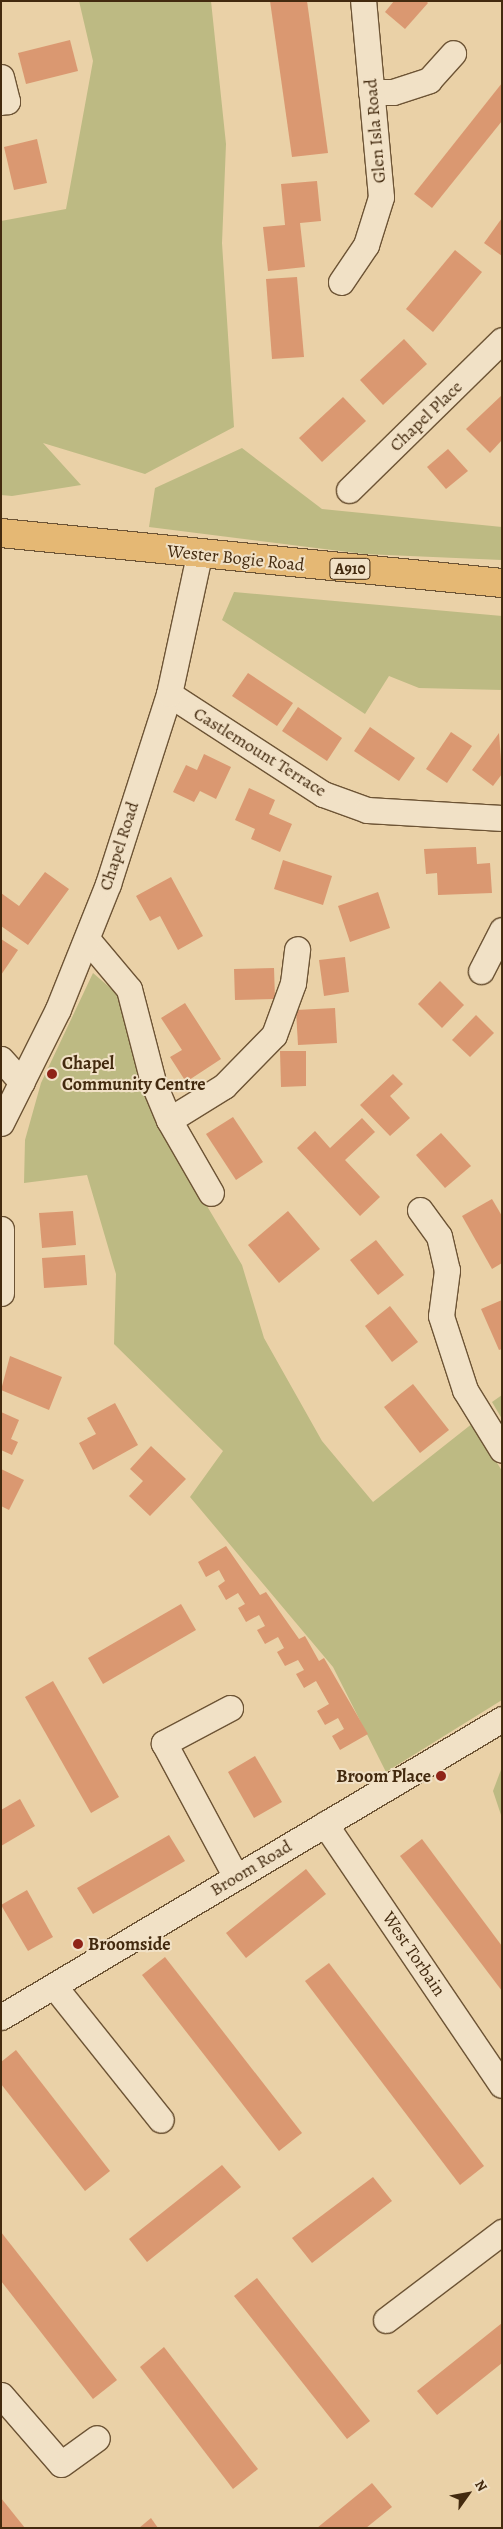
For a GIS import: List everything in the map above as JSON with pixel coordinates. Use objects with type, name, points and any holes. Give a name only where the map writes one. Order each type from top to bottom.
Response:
[{"type":"main road","name":"Wester Bogie Road","points":[[1,532],[199,555],[502,583]]},
{"type":"street","name":"Glen Isla Road","points":[[341,282],[366,245],[380,197],[363,1]]},
{"type":"street","points":[[371,92],[393,92],[429,80],[453,53]]},
{"type":"street","points":[[1,77],[7,101],[1,102]]},
{"type":"street","name":"Chapel Place","points":[[349,490],[502,340]]},
{"type":"street","name":"Chapel Road","points":[[1,1123],[22,1082],[87,939],[169,694],[199,555]]},
{"type":"street","name":"Castlemount Terrace","points":[[169,694],[322,794],[367,810],[502,818]]},
{"type":"street","points":[[481,971],[502,930]]},
{"type":"street","points":[[87,939],[129,989],[153,1082],[169,1120],[211,1193]]},
{"type":"street","points":[[169,1120],[224,1086],[274,1035],[293,983],[297,949]]},
{"type":"street","points":[[1,1059],[22,1082]]},
{"type":"street","points":[[420,1210],[439,1236],[447,1270],[441,1316],[465,1390],[502,1450]]},
{"type":"street","points":[[1,1229],[1,1293]]},
{"type":"street","points":[[230,1708],[164,1743],[236,1877]]},
{"type":"street","name":"Broom Road","points":[[1,2017],[502,1719]]},
{"type":"street","name":"West Torbain","points":[[325,1824],[502,2085]]},
{"type":"street","points":[[54,1986],[161,2120]]},
{"type":"street","points":[[386,2320],[502,2232]]},
{"type":"street","points":[[1,2395],[61,2464],[97,2438]]},
{"type":"shaded area","points":[[79,1],[211,1],[226,144],[222,243],[234,427],[145,474],[43,443],[81,485],[12,496],[1,495],[1,221],[66,209],[93,61]]},
{"type":"shaded area","points":[[242,448],[322,509],[502,527],[502,560],[364,554],[149,527],[155,488]]},
{"type":"shaded area","points":[[234,592],[502,616],[502,690],[419,688],[389,676],[365,714],[222,620]]},
{"type":"shaded area","points":[[93,973],[121,997],[150,1110],[242,1265],[264,1338],[322,1441],[373,1502],[473,1423],[502,1471],[502,1700],[386,1772],[333,1667],[190,1497],[223,1451],[114,1344],[116,1274],[87,1175],[24,1183],[25,1140],[41,1083]]},
{"type":"shaded area","points":[[502,1395],[502,1419],[492,1402]]},
{"type":"shaded area","points":[[502,1767],[502,1818],[493,1791]]},
{"type":"building","points":[[270,1],[307,1],[328,153],[292,157]]},
{"type":"building","points":[[394,1],[426,1],[428,3],[405,29],[385,12]]},
{"type":"building","points":[[70,40],[78,71],[26,84],[18,53]]},
{"type":"building","points":[[502,83],[502,121],[432,208],[414,194]]},
{"type":"building","points":[[37,139],[47,183],[14,190],[4,147]]},
{"type":"building","points":[[317,181],[321,221],[300,223],[305,267],[268,271],[263,227],[285,225],[281,184]]},
{"type":"building","points":[[502,218],[502,256],[484,243]]},
{"type":"building","points":[[455,250],[482,272],[433,332],[406,309]]},
{"type":"building","points":[[297,277],[304,357],[272,359],[266,279]]},
{"type":"building","points":[[404,339],[427,364],[383,405],[360,380]]},
{"type":"building","points":[[502,395],[502,440],[490,453],[466,429]]},
{"type":"building","points":[[343,397],[366,421],[322,462],[299,438]]},
{"type":"building","points":[[448,449],[468,471],[446,489],[427,467]]},
{"type":"building","points":[[248,673],[293,703],[277,726],[232,696]]},
{"type":"building","points":[[298,707],[342,738],[327,761],[282,731]]},
{"type":"building","points":[[370,727],[415,758],[399,781],[354,751]]},
{"type":"building","points":[[451,732],[472,746],[447,783],[426,769]]},
{"type":"building","points":[[499,733],[502,774],[493,786],[472,770]]},
{"type":"building","points":[[204,754],[231,767],[216,799],[200,791],[194,802],[173,792],[186,765],[197,770]]},
{"type":"building","points":[[249,788],[275,800],[269,814],[292,824],[280,852],[251,839],[255,829],[235,820]]},
{"type":"building","points":[[476,847],[477,864],[490,863],[492,893],[438,895],[437,873],[426,874],[424,849]]},
{"type":"building","points":[[283,860],[332,876],[323,905],[274,889]]},
{"type":"building","points":[[45,872],[69,889],[28,945],[1,926],[1,893],[19,906]]},
{"type":"building","points":[[171,877],[203,936],[178,950],[160,916],[150,921],[136,896]]},
{"type":"building","points":[[378,892],[390,928],[350,942],[338,906]]},
{"type":"building","points":[[1,939],[18,950],[1,975]]},
{"type":"building","points":[[345,957],[349,992],[324,996],[319,960]]},
{"type":"building","points":[[274,968],[275,999],[235,1000],[234,969]]},
{"type":"building","points":[[440,981],[464,1005],[442,1028],[418,1004]]},
{"type":"building","points":[[185,1003],[221,1059],[186,1082],[170,1057],[182,1050],[161,1018]]},
{"type":"building","points":[[335,1008],[337,1043],[298,1045],[296,1010]]},
{"type":"building","points":[[476,1015],[494,1033],[470,1057],[452,1040]]},
{"type":"building","points":[[280,1051],[306,1051],[306,1086],[281,1087]]},
{"type":"building","points":[[393,1074],[403,1084],[390,1096],[410,1118],[390,1136],[360,1105]]},
{"type":"building","points":[[233,1117],[263,1162],[236,1180],[206,1134]]},
{"type":"building","points":[[362,1118],[375,1132],[345,1160],[380,1197],[360,1216],[297,1148],[315,1131],[330,1148]]},
{"type":"building","points":[[441,1133],[471,1166],[445,1188],[416,1155]]},
{"type":"building","points":[[492,1199],[502,1216],[502,1263],[492,1269],[462,1216]]},
{"type":"building","points":[[73,1211],[76,1245],[42,1248],[39,1213]]},
{"type":"building","points":[[288,1211],[320,1249],[279,1283],[248,1245]]},
{"type":"building","points":[[376,1240],[404,1275],[378,1295],[350,1260]]},
{"type":"building","points":[[85,1255],[87,1285],[44,1288],[42,1258]]},
{"type":"building","points":[[502,1300],[502,1349],[499,1350],[481,1309]]},
{"type":"building","points":[[390,1306],[418,1342],[392,1362],[365,1326]]},
{"type":"building","points":[[10,1356],[62,1377],[49,1410],[1,1390]]},
{"type":"building","points":[[413,1384],[449,1430],[420,1453],[384,1407]]},
{"type":"building","points":[[115,1403],[138,1445],[93,1470],[79,1443],[96,1434],[87,1418]]},
{"type":"building","points":[[1,1412],[19,1420],[11,1439],[18,1442],[12,1455],[1,1450]]},
{"type":"building","points":[[151,1446],[186,1479],[150,1516],[129,1496],[143,1481],[130,1469]]},
{"type":"building","points":[[1,1469],[24,1480],[9,1510],[1,1506]]},
{"type":"building","points":[[226,1546],[260,1595],[266,1592],[299,1639],[305,1636],[319,1661],[324,1658],[368,1734],[340,1750],[332,1736],[344,1729],[338,1718],[325,1725],[317,1711],[329,1704],[316,1681],[304,1688],[296,1674],[304,1670],[298,1660],[285,1666],[277,1652],[284,1648],[278,1637],[265,1644],[257,1630],[265,1626],[259,1615],[246,1622],[238,1608],[245,1604],[238,1593],[226,1600],[218,1586],[225,1581],[219,1570],[206,1577],[198,1562]]},
{"type":"building","points":[[181,1604],[196,1630],[103,1684],[88,1658]]},
{"type":"building","points":[[53,1681],[119,1797],[91,1813],[25,1697]]},
{"type":"building","points":[[255,1756],[282,1802],[254,1818],[228,1772]]},
{"type":"building","points":[[20,1799],[35,1826],[1,1846],[1,1810]]},
{"type":"building","points":[[169,1835],[185,1861],[93,1914],[77,1888]]},
{"type":"building","points":[[422,1839],[502,1946],[502,1991],[400,1856]]},
{"type":"building","points":[[306,1869],[326,1894],[246,1958],[226,1933]]},
{"type":"building","points":[[27,1890],[53,1937],[28,1951],[1,1905]]},
{"type":"building","points":[[165,1957],[302,2133],[279,2151],[142,1975]]},
{"type":"building","points":[[329,1963],[484,2166],[460,2185],[305,1981]]},
{"type":"building","points":[[16,2050],[110,2171],[85,2191],[1,2084],[1,2062]]},
{"type":"building","points":[[222,2165],[241,2187],[147,2262],[129,2239]]},
{"type":"building","points":[[373,2177],[392,2201],[312,2263],[292,2238]]},
{"type":"building","points":[[1,2232],[117,2380],[93,2399],[1,2281]]},
{"type":"building","points":[[257,2278],[370,2421],[347,2439],[234,2296]]},
{"type":"building","points":[[502,2323],[502,2363],[437,2415],[417,2391]]},
{"type":"building","points":[[164,2347],[258,2469],[233,2489],[140,2367]]},
{"type":"building","points":[[372,2483],[392,2507],[366,2528],[317,2528]]},
{"type":"building","points":[[1,2498],[25,2528],[1,2528]]},
{"type":"building","points":[[151,2518],[158,2528],[139,2528]]},
{"type":"place","name":"Chapel Community Centre","points":[[52,1074]]},
{"type":"place","name":"Broom Place","points":[[441,1776]]},
{"type":"place","name":"Broomside","points":[[78,1944]]}]
